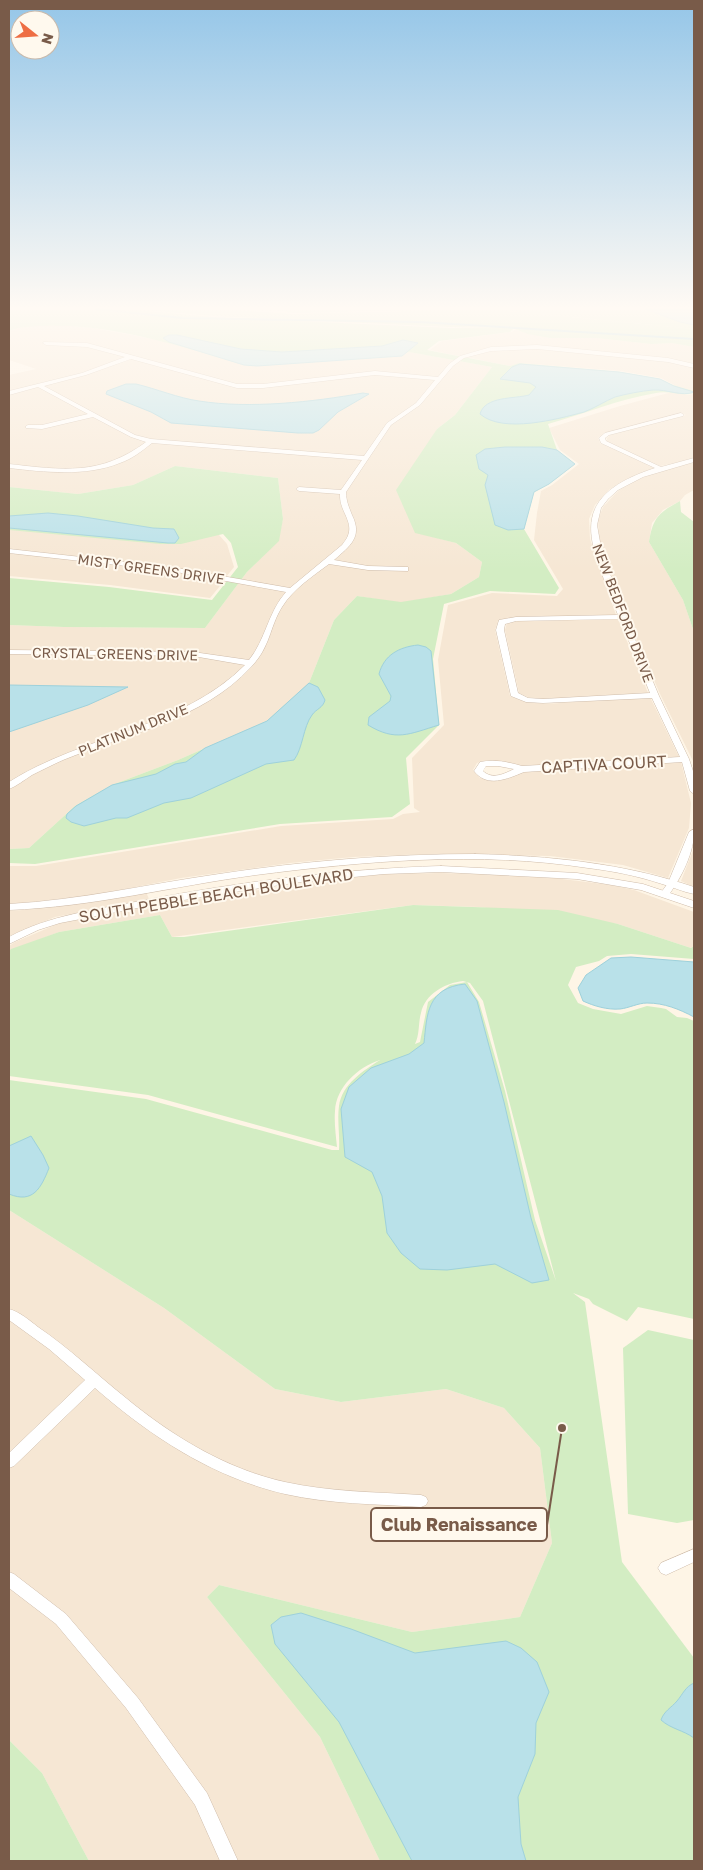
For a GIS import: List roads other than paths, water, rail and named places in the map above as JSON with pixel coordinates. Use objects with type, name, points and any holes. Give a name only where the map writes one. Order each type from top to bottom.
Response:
[{"type":"street","points":[[58,396],[133,436],[151,441],[366,458]]},
{"type":"street","points":[[299,489],[343,492],[390,422],[418,404],[424,396]]},
{"type":"street","points":[[28,427],[42,427],[92,415]]},
{"type":"street","points":[[659,468],[603,442],[602,438],[607,434],[682,415]]},
{"type":"street","points":[[9,466],[52,470],[95,467],[131,456],[151,441]]},
{"type":"street","name":"NEW BEDFORD DRIVE","points":[[694,460],[659,468],[633,479],[614,490],[599,506],[594,519],[595,539],[622,617],[654,695],[685,759],[694,791]]},
{"type":"street","name":"PLATINUM DRIVE","points":[[9,786],[49,763],[157,722],[190,707],[225,686],[250,663],[264,644],[280,603],[350,540],[354,534],[353,526],[342,500],[343,492]]},
{"type":"street","name":"MISTY GREENS DRIVE","points":[[9,551],[171,569],[292,591]]},
{"type":"street","points":[[327,561],[368,568],[405,569]]},
{"type":"street","points":[[622,617],[516,619],[502,622],[500,630],[514,694],[526,700],[544,701],[654,695]]},
{"type":"street","name":"CRYSTAL GREENS DRIVE","points":[[9,652],[193,654],[250,663]]},
{"type":"street","name":"CAPTIVA COURT","points":[[522,769],[685,759]]},
{"type":"street","points":[[665,894],[673,883],[694,832]]},
{"type":"street","name":"SOUTH PEBBLE BEACH BOULEVARD","points":[[9,907],[91,899],[292,866],[354,860],[427,857],[510,858],[579,863],[629,871],[694,890]]},
{"type":"street","name":"SOUTH PEBBLE BEACH BOULEVARD","points":[[9,940],[34,928],[58,920],[158,900],[293,880],[384,871],[441,869],[577,876],[619,882],[665,894],[694,905]]},
{"type":"street","points":[[153,888],[158,900]]},
{"type":"street","points":[[9,1314],[59,1348],[146,1421],[212,1460],[248,1477],[285,1488],[314,1493],[421,1501]]},
{"type":"street","points":[[9,1462],[95,1379]]},
{"type":"street","points":[[666,1568],[694,1555]]},
{"type":"street","points":[[9,1579],[61,1619],[132,1703],[201,1799],[229,1861]]},
{"type":"water","points":[[112,396],[176,396],[218,403],[260,404],[341,396],[365,396],[338,412],[319,430],[313,433],[171,423],[151,412]]},
{"type":"water","points":[[520,396],[618,396],[584,412],[531,423],[502,423],[490,420],[480,414],[488,404],[501,399]]},
{"type":"water","points":[[542,447],[557,450],[575,464],[549,484],[534,492],[524,529],[508,530],[495,525],[485,485],[488,475],[479,469],[476,455],[485,449]]},
{"type":"water","points":[[48,513],[153,528],[174,529],[179,538],[175,543],[168,543],[9,528],[9,516]]},
{"type":"water","points":[[418,645],[426,647],[431,651],[439,725],[403,735],[395,735],[368,725],[369,717],[390,701],[391,696],[379,674],[381,667],[393,653]]},
{"type":"water","points":[[309,683],[318,687],[325,700],[323,705],[309,720],[294,760],[266,764],[191,798],[164,803],[127,818],[116,818],[84,826],[71,822],[66,818],[67,814],[76,806],[112,785],[156,774],[175,764],[186,762],[205,748],[267,721]]},
{"type":"water","points":[[9,685],[128,687],[88,705],[9,732]]},
{"type":"water","points":[[631,957],[694,962],[694,1017],[677,1009],[653,1003],[615,1009],[583,1001],[578,988],[586,975],[611,958]]},
{"type":"water","points":[[465,984],[477,1001],[504,1102],[531,1218],[549,1280],[532,1283],[495,1264],[447,1270],[420,1269],[401,1253],[387,1233],[382,1196],[372,1172],[345,1157],[341,1109],[349,1087],[371,1068],[409,1054],[424,1043],[426,1022],[431,1004],[443,991],[452,986]]},
{"type":"water","points":[[31,1136],[49,1168],[43,1182],[35,1192],[24,1197],[17,1197],[9,1194],[9,1146]]},
{"type":"water","points":[[301,1613],[415,1653],[506,1641],[521,1648],[537,1662],[549,1692],[536,1723],[535,1754],[518,1797],[521,1844],[526,1861],[412,1861],[339,1722],[275,1644],[271,1625],[281,1617]]},
{"type":"water","points":[[694,1683],[694,1738],[661,1720],[686,1689]]},
{"type":"place","name":"Club Renaissance","points":[[562,1428]]}]
